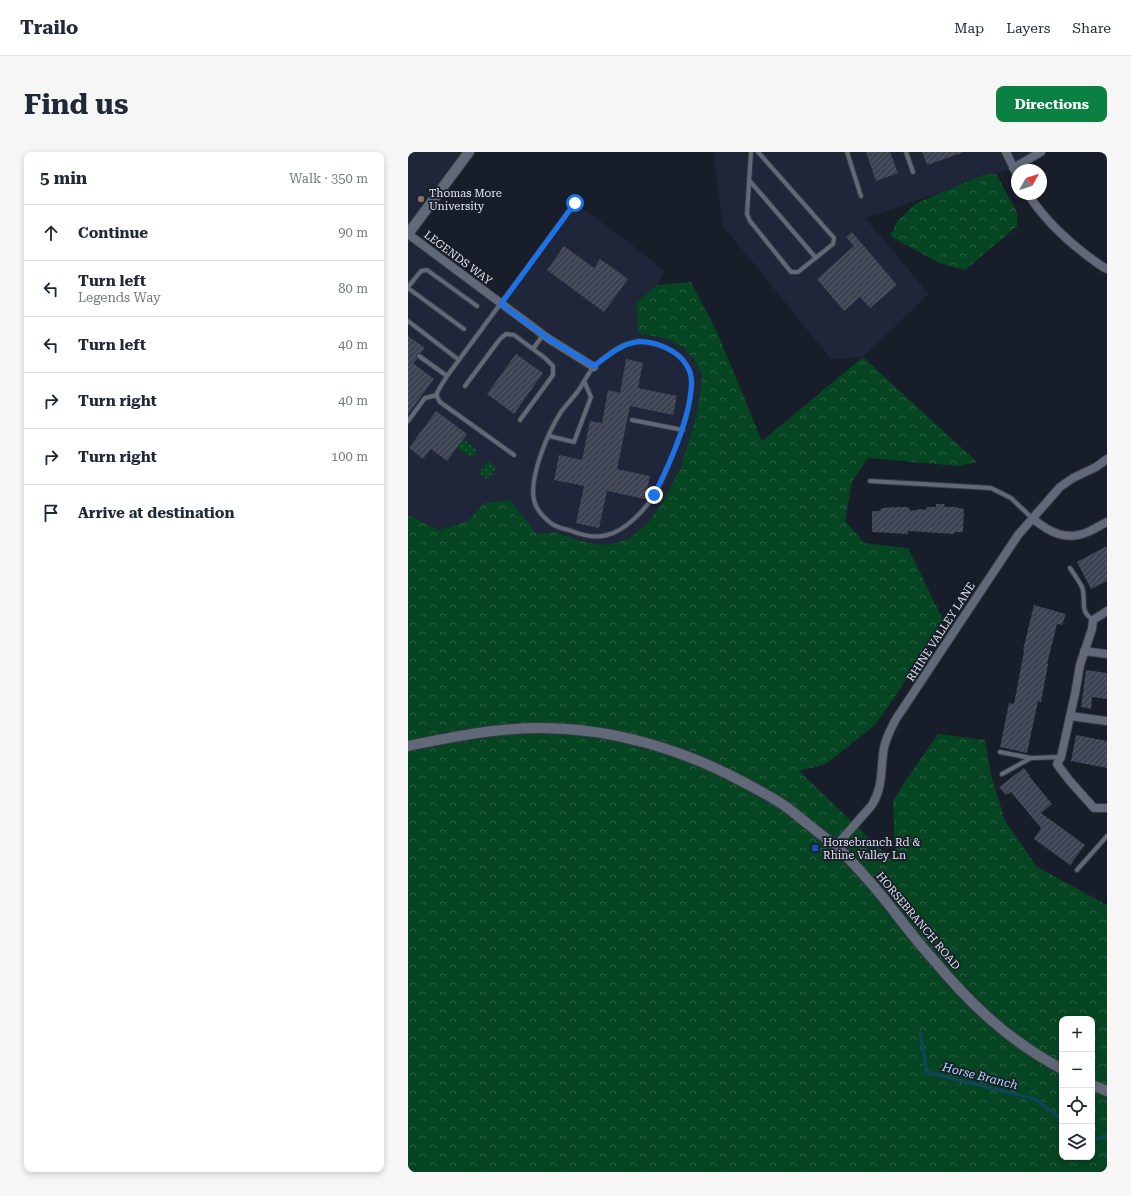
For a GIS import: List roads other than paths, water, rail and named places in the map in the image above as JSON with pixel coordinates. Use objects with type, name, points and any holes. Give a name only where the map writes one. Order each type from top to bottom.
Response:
[{"type":"street","points":[[408,234],[469,152]]},
{"type":"street","points":[[1006,152],[1012,164]]},
{"type":"street","points":[[1025,164],[1041,152]]},
{"type":"street","points":[[1032,200],[1058,232],[1070,243],[1107,270]]},
{"type":"street","name":"LEGENDS WAY","points":[[408,234],[543,335],[594,366]]},
{"type":"street","name":"RHINE VALLEY LANE","points":[[836,846],[872,805],[876,798],[881,780],[884,749],[888,734],[896,719],[1018,535],[1060,487],[1073,478],[1096,467],[1107,459]]},
{"type":"street","points":[[1032,518],[1050,531],[1060,535],[1072,536],[1089,532],[1107,522]]},
{"type":"street","points":[[1107,611],[1093,620],[1092,629],[1080,665],[1070,716],[1057,764],[1068,780],[1094,808],[1107,810]]},
{"type":"street","points":[[1084,651],[1107,654]]},
{"type":"street","points":[[1070,716],[1107,721]]},
{"type":"street","name":"HORSEBRANCH ROAD","points":[[408,746],[462,734],[496,730],[540,728],[574,729],[605,734],[659,747],[692,758],[734,777],[788,808],[836,846],[871,883],[931,958],[973,1004],[1008,1034],[1045,1060],[1059,1067]]},
{"type":"street","points":[[1095,1086],[1107,1091]]},
{"type":"lane","points":[[751,152],[747,214],[750,221],[791,272],[798,272],[833,244],[834,238],[758,152]]},
{"type":"lane","points":[[847,152],[861,196]]},
{"type":"lane","points":[[906,152],[913,172]]},
{"type":"lane","points":[[749,180],[816,258]]},
{"type":"lane","points":[[436,395],[447,376],[575,203]]},
{"type":"lane","points":[[464,329],[408,288],[421,271],[427,270],[477,306]]},
{"type":"lane","points":[[408,321],[459,360]]},
{"type":"lane","points":[[465,386],[500,339],[506,334],[514,335],[545,358],[553,366],[553,374],[520,420]]},
{"type":"lane","points":[[532,349],[543,335]]},
{"type":"lane","points":[[639,341],[653,343],[668,348],[678,354],[686,363],[690,372],[692,384],[683,430],[654,495],[641,512],[624,527],[608,535],[596,537],[570,531],[552,524],[540,512],[536,505],[533,486],[546,440],[561,412],[594,366],[622,346],[639,341]]},
{"type":"lane","points":[[419,356],[447,376]]},
{"type":"lane","points":[[549,436],[574,442],[591,397],[584,381]]},
{"type":"lane","points":[[408,421],[425,398],[436,395]]},
{"type":"lane","points":[[436,395],[440,402],[514,455]]},
{"type":"lane","points":[[632,420],[683,430]]},
{"type":"lane","points":[[870,481],[991,488],[1011,498],[1032,518]]},
{"type":"lane","points":[[1070,568],[1082,587],[1084,609],[1087,616],[1093,620]]},
{"type":"lane","points":[[1000,752],[1031,758],[1060,757]]},
{"type":"lane","points":[[1002,774],[1031,758]]},
{"type":"lane","points":[[1077,870],[1107,836]]},
{"type":"waterway","name":"Horse Branch","points":[[920,1033],[927,1072],[1035,1099],[1059,1117]]},
{"type":"waterway","name":"Horse Branch","points":[[1095,1139],[1107,1136]]},
{"type":"place","name":"Thomas More University","points":[[421,199]]},
{"type":"place","name":"Horsebranch Rd & Rhine Valley Ln","points":[[815,848]]}]
